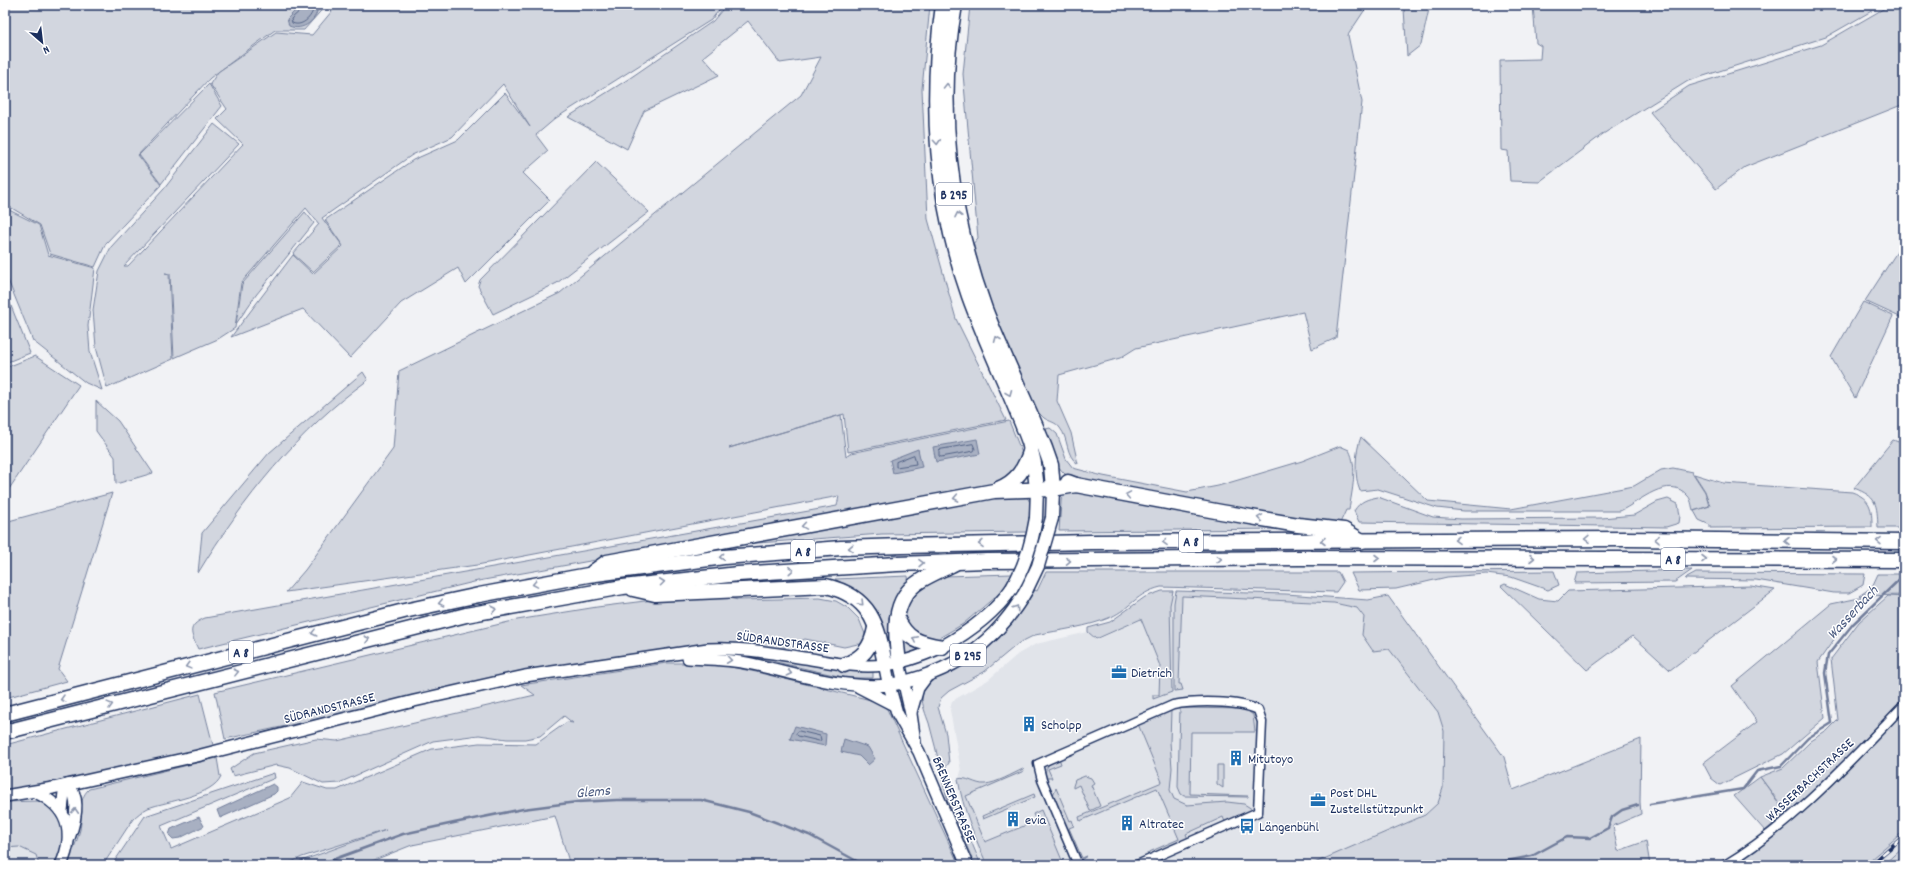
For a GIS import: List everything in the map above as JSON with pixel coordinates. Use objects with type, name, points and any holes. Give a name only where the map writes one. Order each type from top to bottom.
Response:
[{"type":"highway","name":"B 295","points":[[943,5],[937,63],[936,110],[938,153],[945,203],[957,257],[968,294],[1030,428],[1051,465],[1054,489]]},
{"type":"highway","name":"B 295","points":[[955,5],[948,60],[947,108],[949,150],[957,211],[967,254],[985,308],[1030,428],[1031,449],[1037,489]]},
{"type":"highway","name":"A 8","points":[[588,575],[607,562],[994,490],[1007,486],[1018,477],[1031,449]]},
{"type":"highway","points":[[1051,465],[1056,473],[1065,480],[1076,485],[1298,525],[1344,530],[1362,541]]},
{"type":"highway","points":[[1037,489],[1054,489],[1076,485]]},
{"type":"highway","name":"A 8","points":[[994,490],[1037,489]]},
{"type":"highway","name":"A 8","points":[[5,714],[404,611],[588,575],[692,560],[841,548],[1075,543],[1626,539],[1904,542]]},
{"type":"highway","name":"A 8","points":[[5,732],[466,614],[623,587],[738,574],[853,566],[956,562],[1301,558],[1904,560]]},
{"type":"highway","points":[[899,662],[895,632],[897,618],[903,598],[914,586],[956,562]]},
{"type":"highway","points":[[623,587],[655,594],[826,586],[838,589],[853,596],[868,610],[875,628],[884,665]]},
{"type":"highway","points":[[897,618],[908,636],[927,644],[942,647]]},
{"type":"highway","points":[[844,665],[855,661],[865,653],[873,638],[875,628]]},
{"type":"main road","name":"B 295","points":[[899,662],[942,647],[975,626],[998,605],[1012,588],[1026,560],[1036,518],[1037,489]]},
{"type":"main road","name":"B 295","points":[[889,685],[927,676],[963,659],[991,638],[1014,610],[1027,589],[1038,566],[1052,518],[1054,489]]},
{"type":"main road","name":"SÜDRANDSTRASSE","points":[[5,796],[35,792],[197,756],[414,701],[518,678],[663,656],[728,648],[764,652],[844,665],[884,665],[899,662]]},
{"type":"main road","name":"SÜDRANDSTRASSE","points":[[663,656],[729,660],[827,682],[858,686],[889,685]]},
{"type":"main road","name":"BRENNERSTRASSE","points":[[899,662],[916,744],[927,774],[967,865]]},
{"type":"main road","points":[[884,665],[889,685]]},
{"type":"main road","points":[[911,714],[918,688],[927,676]]},
{"type":"main road","name":"BRENNERSTRASSE","points":[[889,685],[894,705],[906,730],[916,744]]},
{"type":"main road","points":[[858,686],[894,705]]},
{"type":"main road","points":[[61,865],[68,848],[69,838],[74,825],[76,800],[73,790],[68,785],[64,792],[62,811],[69,838]]},
{"type":"main road","points":[[35,792],[50,798],[62,811]]},
{"type":"street","points":[[1078,865],[1042,780],[1038,764],[1173,705],[1190,702],[1248,705],[1258,710],[1262,722],[1258,812],[1137,865]]},
{"type":"street","name":"WASSERBACHSTRASSE","points":[[1725,865],[1762,840],[1816,793],[1904,705]]},
{"type":"shaded area","points":[[5,5],[326,5],[304,30],[275,30],[210,78],[138,155],[161,185],[106,243],[95,267],[50,254],[40,225],[5,204]]},
{"type":"shaded area","points":[[337,5],[717,5],[719,10],[711,20],[556,118],[536,135],[548,151],[523,173],[550,200],[466,284],[458,268],[401,303],[350,358],[303,309],[231,337],[293,255],[313,274],[343,246],[325,220],[413,160],[458,140],[505,93],[530,127],[503,84],[452,137],[412,155],[322,218],[342,245],[313,272],[293,254],[319,224],[306,208],[241,283],[235,328],[218,339],[174,358],[170,274],[165,273],[169,274],[173,359],[107,388],[96,347],[93,310],[99,271],[111,247],[164,189],[214,124],[239,144],[124,266],[128,266],[243,144],[217,119],[227,109],[210,84],[218,72],[276,32],[312,35]]},
{"type":"shaded area","points":[[720,5],[930,5],[922,89],[928,219],[956,319],[1006,420],[848,452],[844,414],[729,448],[841,415],[846,457],[851,453],[1009,421],[1022,453],[1022,461],[1002,483],[730,536],[478,581],[198,649],[193,639],[192,631],[195,624],[205,618],[837,506],[839,496],[477,565],[286,592],[305,570],[393,449],[399,371],[560,293],[801,95],[821,57],[780,63],[748,21],[703,57],[719,75],[644,111],[627,149],[568,117],[630,78],[713,21],[722,10]]},
{"type":"shaded area","points":[[970,5],[1368,5],[1348,35],[1362,102],[1336,338],[1312,349],[1303,312],[1136,348],[1120,358],[1059,375],[1057,401],[1071,433],[1078,464],[1069,452],[1065,437],[1060,428],[1055,423],[1044,418],[1035,409],[991,312],[971,246],[978,238],[963,74]]},
{"type":"shaded area","points":[[1406,5],[1432,5],[1429,9],[1421,45],[1407,56],[1404,9]]},
{"type":"shaded area","points":[[1533,5],[1882,5],[1826,37],[1688,81],[1603,134],[1539,182],[1510,181],[1508,151],[1501,150],[1500,60],[1540,59],[1541,46],[1536,43]]},
{"type":"shaded area","points":[[1890,5],[1904,5],[1904,104],[1745,167],[1716,189],[1650,112],[1689,86],[1821,45]]},
{"type":"shaded area","points":[[209,84],[222,106],[161,184],[139,155]]},
{"type":"shaded area","points":[[596,162],[649,212],[557,283],[493,314],[478,286],[480,280]]},
{"type":"shaded area","points":[[5,208],[39,225],[48,255],[95,268],[88,326],[90,352],[102,390],[86,383],[33,341],[5,273]]},
{"type":"shaded area","points":[[305,212],[314,223],[256,295],[236,324],[242,284]]},
{"type":"shaded area","points":[[1904,241],[1904,319],[1865,301]]},
{"type":"shaded area","points":[[5,291],[30,353],[5,363]]},
{"type":"shaded area","points":[[1863,302],[1893,316],[1855,398],[1831,357]]},
{"type":"shaded area","points":[[35,356],[79,385],[5,495],[5,368]]},
{"type":"shaded area","points":[[363,372],[368,380],[318,421],[295,444],[253,493],[215,546],[198,573],[202,533],[269,453]]},
{"type":"shaded area","points":[[96,401],[118,421],[153,473],[116,484],[115,457],[96,431]]},
{"type":"shaded area","points":[[1050,428],[1057,434],[1066,459],[1073,468],[1103,476],[1187,492],[1218,486],[1302,461],[1340,446],[1349,450],[1352,457],[1354,471],[1349,510],[1346,510],[1340,523],[1264,513],[1069,477],[1060,468],[1053,456],[1046,429]]},
{"type":"shaded area","points":[[1361,437],[1428,501],[1511,509],[1634,486],[1661,470],[1673,468],[1692,472],[1705,492],[1709,506],[1693,511],[1691,501],[1688,496],[1680,490],[1672,487],[1663,488],[1645,496],[1620,511],[1464,511],[1437,508],[1378,489],[1360,491],[1357,479],[1356,464],[1357,450]]},
{"type":"shaded area","points":[[1893,440],[1904,444],[1904,528],[1878,528],[1877,512],[1874,502],[1862,491],[1854,488]]},
{"type":"shaded area","points":[[1694,474],[1723,483],[1852,492],[1867,501],[1872,514],[1872,527],[1710,528],[1710,525],[1699,520],[1694,511],[1710,506],[1705,491]]},
{"type":"shaded area","points":[[1062,490],[1290,529],[1059,531]]},
{"type":"shaded area","points":[[112,493],[58,669],[67,681],[5,698],[5,522]]},
{"type":"shaded area","points":[[1026,496],[1032,505],[1027,532],[882,534],[744,544],[993,497]]},
{"type":"shaded area","points":[[1378,497],[1433,517],[1461,519],[1602,518],[1634,515],[1657,502],[1668,499],[1678,504],[1680,516],[1679,523],[1666,527],[1359,522],[1354,511],[1356,508],[1364,501]]},
{"type":"shaded area","points":[[1692,570],[1675,582],[1574,583],[1577,573]]},
{"type":"shaded area","points":[[1554,571],[1559,585],[1548,590],[1511,577],[1486,574],[1447,577],[1396,589],[1359,590],[1351,573]]},
{"type":"shaded area","points":[[1046,572],[1338,572],[1343,582],[1336,592],[1161,587],[1145,593],[1111,617],[1074,628],[1035,635],[1019,643],[984,672],[949,691],[941,698],[938,707],[946,734],[949,763],[946,767],[940,770],[934,741],[924,710],[922,697],[924,691],[928,685],[941,675],[969,661],[989,647],[1006,630],[1035,590],[1037,591]]},
{"type":"shaded area","points":[[1696,573],[1865,574],[1863,585],[1849,593],[1834,593],[1756,580],[1685,579]]},
{"type":"shaded area","points":[[1012,574],[1002,591],[963,624],[936,640],[919,639],[903,616],[915,589],[945,576]]},
{"type":"shaded area","points":[[1878,574],[1904,574],[1904,595],[1859,596],[1872,587]]},
{"type":"shaded area","points":[[908,576],[909,586],[893,654],[889,654],[852,589],[835,579]]},
{"type":"shaded area","points":[[1505,584],[1539,599],[1558,601],[1568,591],[1751,586],[1775,590],[1670,670],[1633,636],[1587,670],[1501,586]]},
{"type":"shaded area","points":[[1162,591],[1173,591],[1170,605],[1172,692],[1153,699],[1153,695],[1159,695],[1160,666],[1141,619],[1096,639],[1088,632],[1088,628],[1110,622],[1145,597]]},
{"type":"shaded area","points":[[1176,591],[1286,594],[1368,600],[1388,596],[1504,757],[1513,790],[1641,739],[1641,814],[1613,826],[1618,851],[1646,841],[1650,865],[1310,865],[1425,815],[1438,803],[1443,788],[1444,731],[1438,712],[1389,649],[1373,651],[1362,635],[1364,617],[1357,608],[1334,603],[1182,596],[1179,684],[1181,684],[1183,690],[1174,691],[1174,603]]},
{"type":"shaded area","points":[[1173,595],[1334,603],[1357,608],[1364,617],[1362,635],[1373,651],[1389,649],[1438,712],[1444,731],[1443,788],[1438,803],[1425,815],[1310,865],[980,865],[975,837],[958,782],[961,771],[950,710],[952,701],[988,680],[1018,654],[1036,644],[1088,632],[1096,640],[1140,620]]},
{"type":"shaded area","points":[[1888,596],[1904,597],[1904,698],[1825,780],[1787,813],[1760,777],[1783,768],[1811,741],[1827,731],[1838,720],[1831,659],[1859,622]]},
{"type":"shaded area","points":[[725,597],[738,600],[820,598],[836,601],[848,608],[859,619],[865,634],[865,640],[862,645],[858,644],[844,647],[805,639],[783,648],[580,663],[225,739],[215,692],[517,620],[597,607],[661,599]]},
{"type":"shaded area","points":[[1864,597],[1818,662],[1825,718],[1783,754],[1720,785],[1711,778],[1703,763],[1757,722],[1732,686],[1831,604]]},
{"type":"shaded area","points":[[899,638],[906,639],[924,650],[901,658]]},
{"type":"shaded area","points":[[736,653],[873,672],[873,678],[847,678],[767,660],[736,656]]},
{"type":"shaded area","points":[[667,663],[710,663],[756,672],[879,702],[887,709],[959,865],[570,865],[555,816],[412,845],[362,865],[290,865],[386,830],[302,857],[285,865],[112,865],[145,816],[274,773],[275,778],[161,826],[171,849],[290,798],[303,782],[327,790],[337,790],[432,749],[479,743],[536,744],[567,722],[573,723],[564,716],[540,736],[525,739],[507,739],[479,735],[433,741],[339,783],[323,784],[290,768],[276,765],[233,776],[230,769],[254,753],[316,739],[337,741],[535,695],[521,685]]},
{"type":"shaded area","points":[[200,694],[214,749],[5,791],[5,745]]},
{"type":"shaded area","points":[[1180,708],[1245,709],[1253,715],[1255,732],[1191,732],[1190,794],[1248,797],[1184,796],[1181,794],[1178,787]]},
{"type":"shaded area","points":[[1904,709],[1904,831],[1864,865],[1730,865],[1746,855]]},
{"type":"shaded area","points":[[1171,710],[1170,742],[1172,768],[1170,790],[1174,799],[1187,805],[1227,802],[1244,804],[1252,809],[1251,811],[1225,822],[1223,817],[1186,834],[1188,839],[1148,856],[1147,853],[1179,839],[1157,788],[1080,821],[1079,817],[1162,782],[1138,724]]},
{"type":"shaded area","points":[[217,758],[221,776],[216,783],[209,788],[189,797],[148,808],[140,813],[133,819],[103,865],[66,865],[79,835],[83,798],[89,789]]},
{"type":"shaded area","points":[[1059,758],[1061,764],[1048,769],[1052,778],[1047,778],[1046,768],[1050,763]]},
{"type":"shaded area","points":[[1217,765],[1223,765],[1223,788],[1217,784]]},
{"type":"shaded area","points":[[1023,769],[1024,771],[966,796],[985,842],[1036,821],[1033,814],[1041,810],[1064,865],[987,865],[966,812],[958,779],[961,778],[985,784],[999,780]]},
{"type":"shaded area","points":[[1085,776],[1091,778],[1094,783],[1091,785],[1100,806],[1090,811],[1079,785],[1073,788],[1075,780]]},
{"type":"shaded area","points":[[1760,777],[1786,813],[1765,831],[1734,796]]},
{"type":"shaded area","points":[[942,780],[952,784],[959,812],[981,865],[975,865],[953,813]]},
{"type":"shaded area","points":[[1056,788],[1070,821],[1072,820],[1074,826],[1069,828],[1082,858],[1087,856],[1081,860],[1053,795]]},
{"type":"shaded area","points":[[1034,794],[1035,797],[983,819],[982,816]]},
{"type":"shaded area","points":[[5,802],[46,802],[58,811],[62,838],[61,850],[57,865],[39,865],[36,855],[19,847],[5,848]]},
{"type":"shaded area","points":[[1904,831],[1904,846],[1883,865],[1864,865]]},
{"type":"shaded area","points":[[1904,846],[1904,863],[1902,865],[1883,865]]},
{"type":"shaded area","points":[[19,847],[36,855],[39,865],[5,865],[5,848]]},
{"type":"water","points":[[301,5],[318,5],[313,20],[304,26],[289,26],[287,19]]},
{"type":"water","points":[[977,439],[980,454],[936,462],[933,447]]},
{"type":"water","points":[[918,449],[922,467],[893,473],[890,460]]},
{"type":"water","points":[[795,726],[826,734],[825,746],[790,739]]},
{"type":"water","points":[[844,739],[868,747],[875,759],[868,765],[859,756],[841,752]]},
{"type":"water","points":[[273,784],[277,787],[277,791],[274,794],[220,818],[217,810]]},
{"type":"water","points":[[199,817],[204,826],[180,838],[173,839],[169,835],[171,829]]},
{"type":"waterway","name":"Wasserbach","points":[[1650,804],[1743,789],[1757,771],[1781,766],[1808,738],[1832,723],[1825,673],[1828,655],[1853,624],[1904,575]]},
{"type":"waterway","name":"Glems","points":[[318,865],[403,834],[523,809],[577,802],[617,800],[701,800],[749,812],[809,835],[864,865]]},
{"type":"waterway","name":"Wasserbach","points":[[1485,865],[1532,856],[1567,837],[1590,838],[1608,828],[1612,817],[1622,810],[1638,805]]},
{"type":"waterway","name":"Wasserbach","points":[[1441,865],[1447,863],[1453,865]]},
{"type":"railway","points":[[1870,865],[1904,836]]},
{"type":"place","name":"Dietrich","points":[[1119,672]]},
{"type":"place","name":"Scholpp","points":[[1029,724]]},
{"type":"place","name":"Mitutoyo","points":[[1236,758]]},
{"type":"place","name":"Post DHL Zustellstützpunkt","points":[[1318,800]]},
{"type":"place","name":"evia","points":[[1013,819]]},
{"type":"place","name":"Altratec","points":[[1127,823]]},
{"type":"place","name":"Längenbühl","points":[[1247,826]]}]
